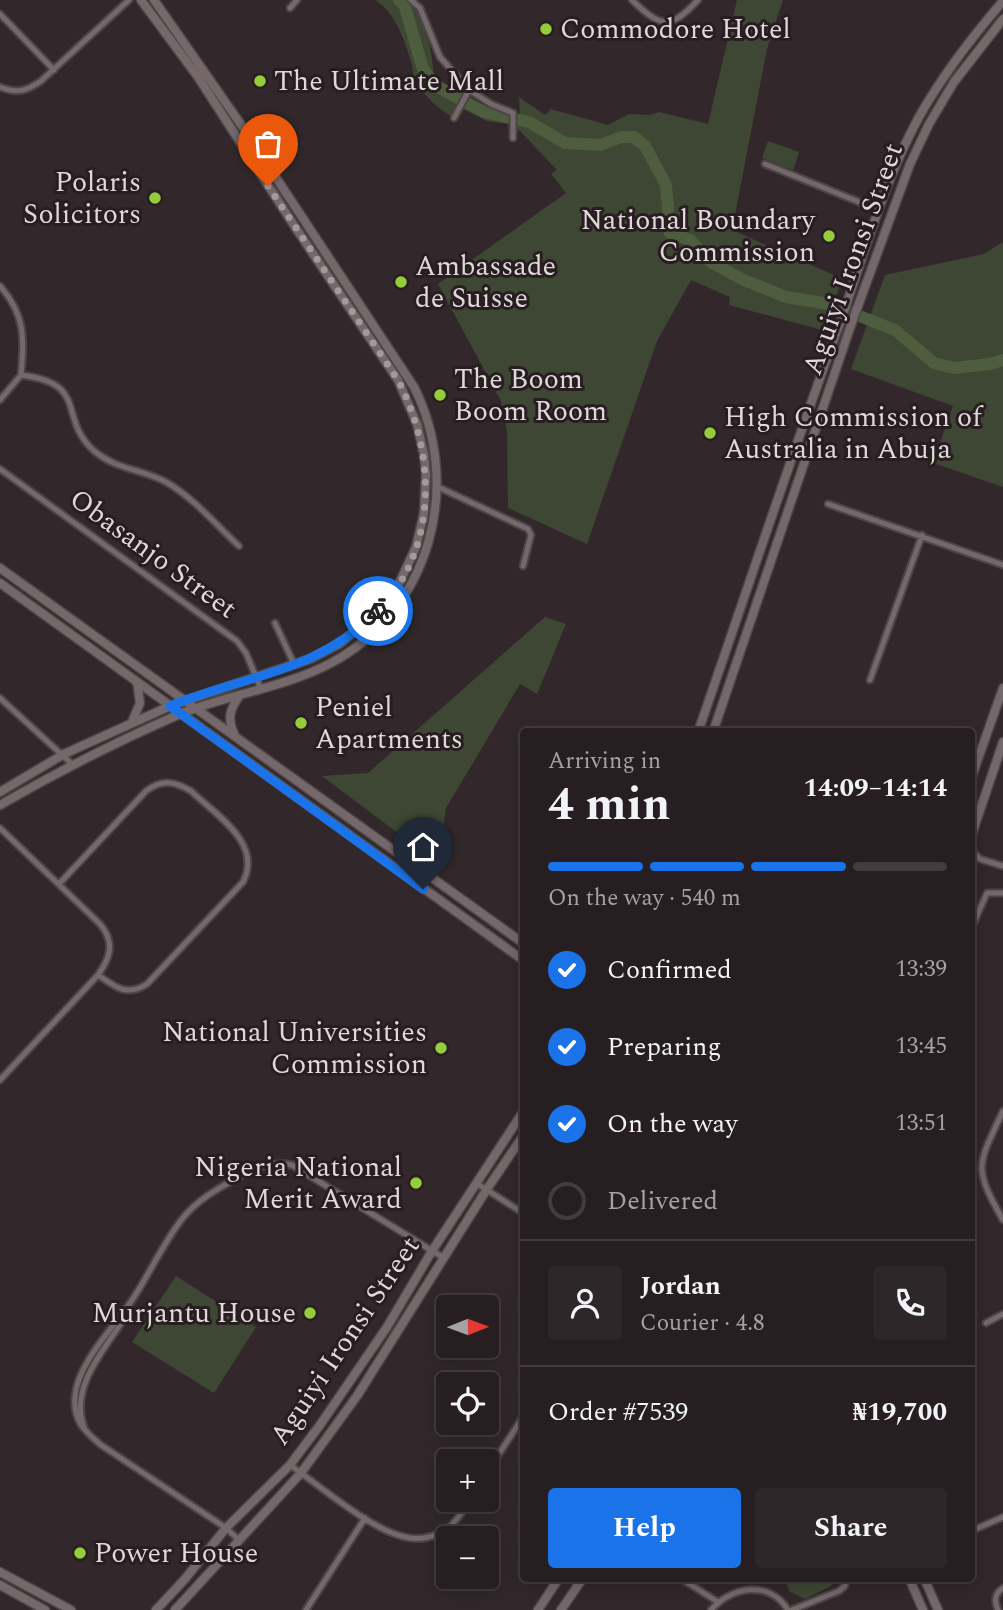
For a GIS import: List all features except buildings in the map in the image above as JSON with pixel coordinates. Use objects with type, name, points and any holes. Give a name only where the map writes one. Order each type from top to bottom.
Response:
[{"type":"main road","points":[[0,792],[64,754],[132,722],[184,700],[294,665],[324,653],[352,635],[386,603],[403,577],[416,547],[424,513],[426,474],[421,437],[398,380],[198,77],[141,0]]},
{"type":"main road","points":[[0,805],[72,764],[180,714],[261,689],[331,663],[361,643],[387,618],[406,593],[423,558],[433,524],[438,487],[435,454],[428,418],[407,374],[244,129],[154,0]]},
{"type":"main road","name":"Aguiyi Ironsi Street","points":[[699,728],[897,163],[920,116],[981,27],[1003,1]]},
{"type":"main road","name":"Aguiyi Ironsi Street","points":[[714,728],[851,325],[909,164],[954,82],[1003,19]]},
{"type":"main road","points":[[0,568],[520,941]]},
{"type":"main road","points":[[0,583],[520,958]]},
{"type":"main road","points":[[132,722],[140,703],[137,682]]},
{"type":"main road","points":[[975,768],[1003,688]]},
{"type":"main road","points":[[237,739],[231,727],[230,713],[240,695]]},
{"type":"main road","points":[[975,825],[1003,742]]},
{"type":"main road","name":"Aguiyi Ironsi Street","points":[[156,1610],[226,1528],[290,1465],[354,1377],[520,1117]]},
{"type":"main road","name":"Aguiyi Ironsi Street","points":[[175,1610],[301,1473],[357,1396],[520,1140]]},
{"type":"main road","points":[[0,1572],[71,1610]]},
{"type":"main road","points":[[538,1610],[556,1582]]},
{"type":"main road","points":[[561,1610],[580,1582]]},
{"type":"main road","points":[[911,1582],[923,1610]]},
{"type":"main road","points":[[926,1582],[938,1610]]},
{"type":"main road","points":[[0,1586],[45,1610]]},
{"type":"street","points":[[0,87],[19,92],[27,90],[54,70],[129,0]]},
{"type":"street","points":[[290,8],[297,0]]},
{"type":"street","points":[[411,0],[420,8],[440,57],[469,90],[491,104],[513,113],[513,138]]},
{"type":"street","points":[[632,0],[649,17],[672,21],[682,17],[698,0]]},
{"type":"street","points":[[0,14],[54,70]]},
{"type":"street","points":[[454,118],[469,90]]},
{"type":"street","points":[[765,164],[879,210]]},
{"type":"street","points":[[0,286],[10,298],[22,323],[24,345],[21,375],[0,400]]},
{"type":"street","points":[[21,375],[37,377],[59,386],[66,396],[81,434],[93,449],[122,468],[163,480],[179,489],[239,546]]},
{"type":"street","name":"Obasanjo Street","points":[[0,469],[237,641],[246,653],[261,689]]},
{"type":"street","points":[[438,487],[528,529],[531,535],[523,566]]},
{"type":"street","points":[[828,504],[1003,565]]},
{"type":"street","points":[[870,680],[922,535]]},
{"type":"street","points":[[275,623],[294,665]]},
{"type":"street","points":[[0,698],[3,705],[64,754],[72,764]]},
{"type":"street","points":[[59,884],[146,791],[165,782],[181,785],[191,791],[246,845],[249,863],[243,882],[147,984],[132,991],[123,991],[98,975]]},
{"type":"street","points":[[0,828],[100,924],[111,944],[108,958],[98,975],[0,1080]]},
{"type":"street","points":[[975,853],[980,859]]},
{"type":"street","points":[[975,860],[1003,866]]},
{"type":"street","points":[[975,920],[987,893],[1003,893]]},
{"type":"street","points":[[1003,1111],[983,1154],[980,1170],[985,1190],[1003,1220]]},
{"type":"street","points":[[239,1540],[226,1528],[87,1433],[75,1416],[77,1384],[90,1359],[128,1306],[181,1219],[218,1188],[244,1174],[283,1163],[292,1165],[443,1258]]},
{"type":"street","points":[[476,1183],[520,1211]]},
{"type":"street","points":[[986,1323],[1003,1314]]},
{"type":"street","points":[[499,1454],[520,1422]]},
{"type":"street","points":[[290,1465],[365,1518],[406,1538],[421,1539],[445,1531],[462,1512]]},
{"type":"street","points":[[975,1529],[1003,1517]]},
{"type":"street","points":[[306,1610],[365,1518]]},
{"type":"street","points":[[686,1582],[718,1602]]},
{"type":"street","points":[[711,1610],[734,1592],[751,1589],[773,1595],[790,1610],[839,1591],[846,1582]]},
{"type":"street","points":[[998,1610],[996,1595],[1003,1588]]},
{"type":"green space","points":[[375,0],[408,0],[424,26],[434,75],[484,110],[520,116],[519,97],[545,115],[551,109],[608,125],[629,114],[650,115],[659,112],[708,124],[737,0],[783,0],[767,49],[732,230],[843,279],[822,330],[729,305],[730,297],[691,280],[657,341],[587,544],[508,508],[507,431],[501,401],[438,284],[566,193],[551,174],[557,170],[520,131],[508,124],[487,121],[463,109],[457,119],[432,102],[414,77],[412,63],[398,27],[388,12]]},
{"type":"green space","points":[[768,141],[799,152],[793,170],[762,158]]},
{"type":"green space","points":[[1003,242],[1003,487],[933,463],[953,406],[851,369],[885,275],[984,254]]},
{"type":"green space","points":[[545,617],[566,624],[537,694],[520,684],[446,808],[439,856],[435,861],[322,776],[368,773]]},
{"type":"green space","points":[[176,1276],[256,1327],[214,1393],[132,1342]]},
{"type":"green space","points":[[787,1582],[833,1582],[831,1586],[805,1599],[789,1591]]},
{"type":"waterway","points":[[399,0],[404,4],[423,69],[436,86],[484,112],[529,122],[565,143],[601,145],[621,137],[634,137],[645,146],[666,185],[670,233],[690,240],[712,263],[786,297],[829,304],[895,330],[934,363],[954,368],[1003,360]]},
{"type":"way so far","points":[[268,186],[398,380],[421,437],[426,474],[421,531],[403,577],[378,611]]},
{"type":"place","name":"Commodore Hotel","points":[[546,29]]},
{"type":"place","name":"The Ultimate Mall","points":[[260,81]]},
{"type":"place","name":"Polaris Solicitors","points":[[155,198]]},
{"type":"place","name":"National Boundary Commission","points":[[829,236]]},
{"type":"place","name":"Ambassade de Suisse","points":[[401,282]]},
{"type":"place","name":"The Boom Boom Room","points":[[440,395]]},
{"type":"place","name":"High Commission of Australia in Abuja","points":[[710,433]]},
{"type":"place","name":"Peniel Apartments","points":[[301,723]]},
{"type":"place","name":"National Universities Commission","points":[[441,1048]]},
{"type":"place","name":"Nigeria National Merit Award","points":[[416,1183]]},
{"type":"place","name":"Murjantu House","points":[[310,1313]]},
{"type":"place","name":"Power House","points":[[80,1553]]},
{"type":"route","points":[[378,611],[352,635],[324,653],[170,706],[423,889]]}]
